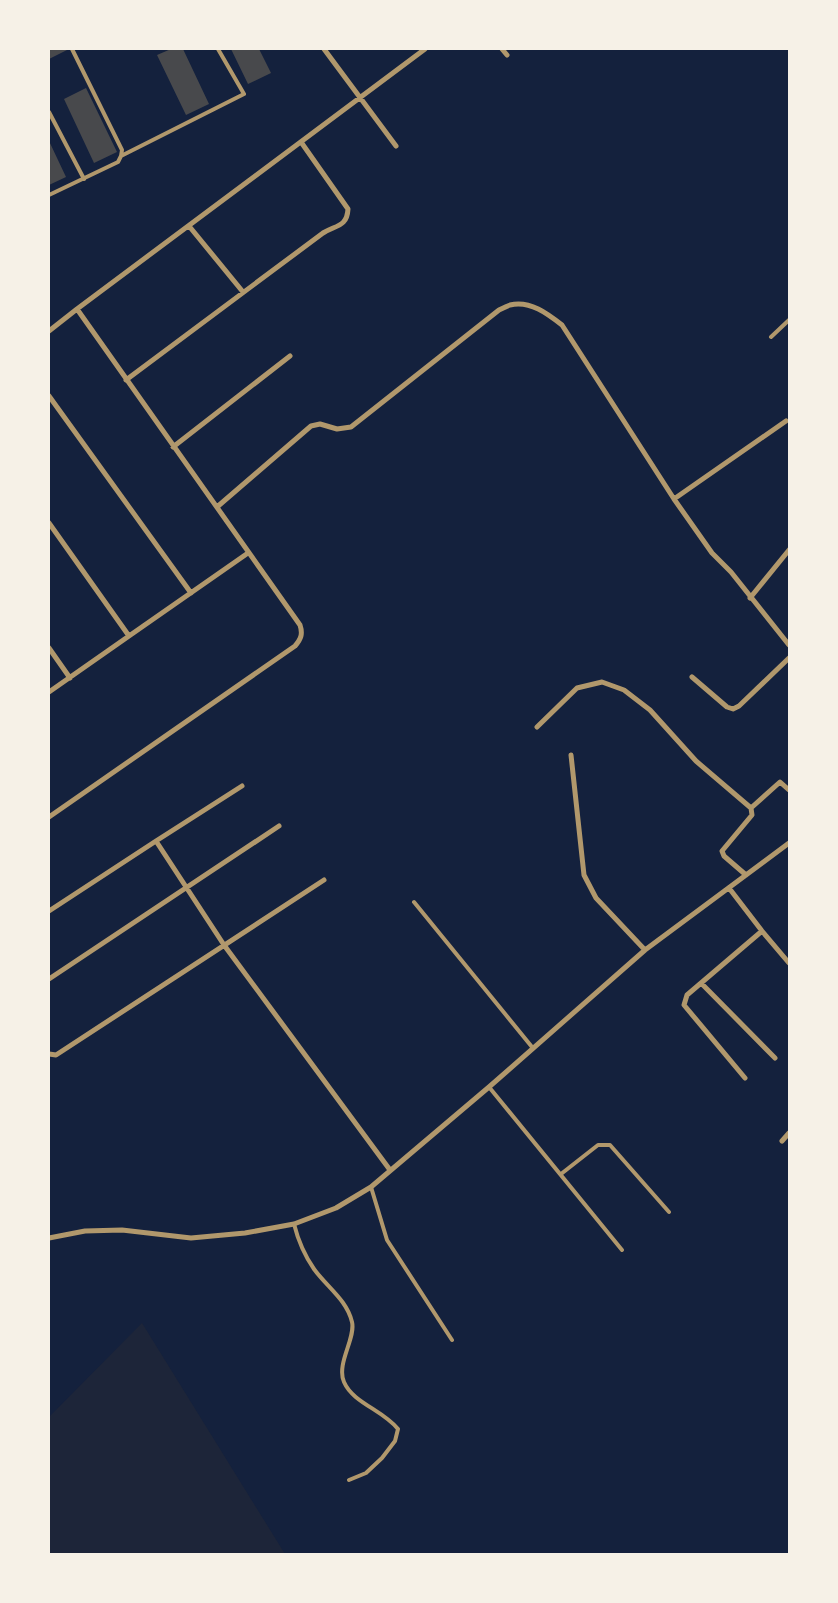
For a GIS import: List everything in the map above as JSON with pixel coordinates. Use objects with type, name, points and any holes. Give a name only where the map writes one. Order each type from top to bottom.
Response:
[{"type":"street","points":[[324,49],[396,146]]},
{"type":"street","points":[[49,331],[423,49]]},
{"type":"street","points":[[502,49],[507,55]]},
{"type":"street","points":[[126,380],[323,233],[341,225],[348,218],[348,209],[301,142]]},
{"type":"street","points":[[188,226],[243,292]]},
{"type":"street","points":[[217,508],[311,426],[320,424],[337,429],[351,427],[499,310],[511,304],[528,306],[544,311],[562,325],[674,499],[712,553],[731,572],[789,645]]},
{"type":"street","points":[[49,817],[296,646],[302,631],[300,625],[77,309]]},
{"type":"street","points":[[173,447],[290,356]]},
{"type":"street","points":[[49,396],[191,593]]},
{"type":"street","points":[[674,499],[786,421]]},
{"type":"street","points":[[49,523],[129,636]]},
{"type":"street","points":[[750,598],[789,550]]},
{"type":"street","points":[[49,692],[248,553]]},
{"type":"street","points":[[49,648],[70,678]]},
{"type":"street","points":[[692,677],[727,707],[733,709],[739,706],[789,658]]},
{"type":"street","points":[[537,727],[577,688],[602,682],[624,690],[650,710],[696,761],[751,808],[752,815],[722,850],[724,856],[746,875]]},
{"type":"street","points":[[571,755],[584,875],[596,898],[645,950]]},
{"type":"street","points":[[751,808],[780,782],[789,790]]},
{"type":"street","points":[[49,911],[242,786]]},
{"type":"street","points":[[49,979],[279,826]]},
{"type":"street","points":[[156,841],[224,945],[390,1170]]},
{"type":"street","points":[[49,1238],[85,1231],[122,1230],[192,1238],[245,1234],[294,1224],[336,1208],[371,1187],[489,1087],[645,950],[789,843]]},
{"type":"street","points":[[49,1054],[56,1055],[324,880]]},
{"type":"street","points":[[729,888],[789,963]]},
{"type":"street","points":[[745,1078],[684,1005],[687,995],[762,930]]},
{"type":"street","points":[[701,983],[775,1058]]},
{"type":"street","points":[[782,1141],[789,1133]]},
{"type":"lane","points":[[49,195],[118,162],[122,150],[72,49]]},
{"type":"lane","points":[[121,156],[244,94],[218,49]]},
{"type":"lane","points":[[49,112],[84,179]]},
{"type":"lane","points":[[771,336],[789,320]]},
{"type":"lane","points":[[414,902],[532,1048]]},
{"type":"lane","points":[[489,1087],[622,1250]]},
{"type":"lane","points":[[561,1174],[598,1144],[610,1145],[669,1212]]},
{"type":"lane","points":[[371,1187],[387,1240],[452,1340]]},
{"type":"lane","points":[[294,1224],[299,1241],[314,1269],[347,1308],[353,1324],[342,1367],[343,1380],[352,1394],[392,1421],[398,1429],[395,1441],[382,1458],[366,1473],[349,1480]]},
{"type":"shaded area","points":[[142,1323],[285,1554],[49,1554],[49,1417]]},
{"type":"building","points":[[49,49],[66,49],[67,50],[49,59]]},
{"type":"building","points":[[171,49],[183,49],[209,104],[186,115],[157,55]]},
{"type":"building","points":[[231,49],[259,49],[271,73],[248,84]]},
{"type":"building","points":[[86,88],[117,152],[94,163],[64,99]]},
{"type":"building","points":[[49,141],[66,177],[49,185]]}]
